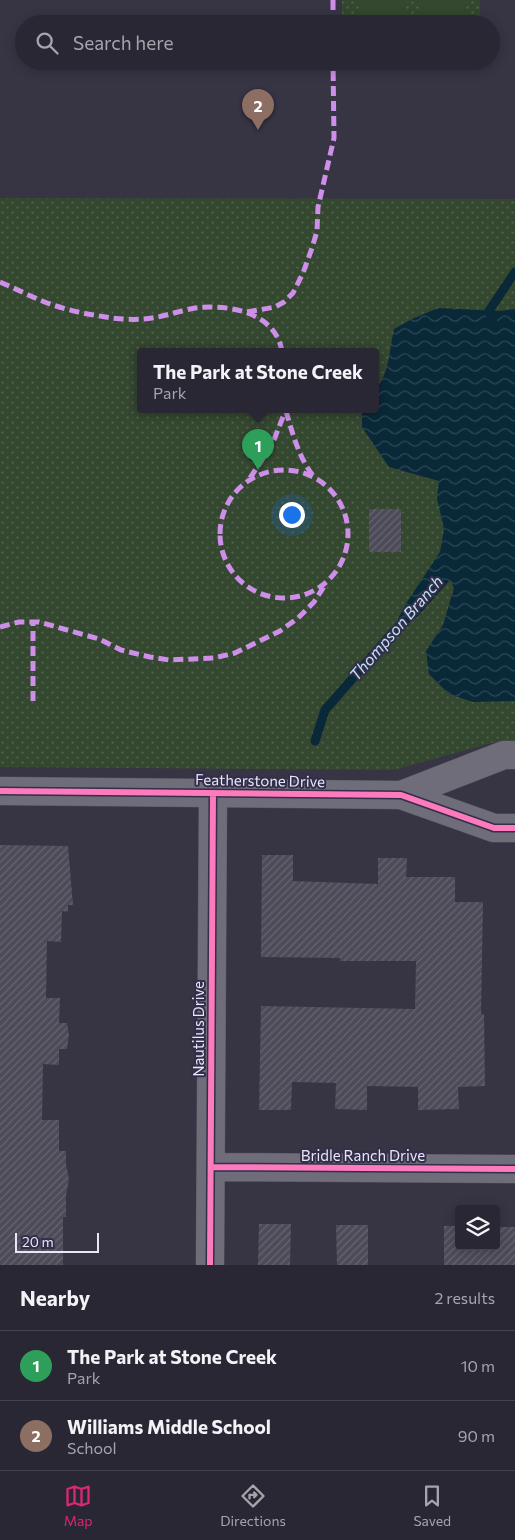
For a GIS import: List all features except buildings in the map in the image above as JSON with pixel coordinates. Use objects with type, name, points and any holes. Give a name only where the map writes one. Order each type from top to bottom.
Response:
[{"type":"street","name":"Featherstone Drive","points":[[402,795],[504,755],[515,755]]},
{"type":"street","name":"Featherstone Drive","points":[[0,791],[402,795],[494,828],[515,828]]},
{"type":"street","name":"Nautilus Drive","points":[[210,1265],[213,793]]},
{"type":"street","name":"Bridle Ranch Drive","points":[[211,1167],[515,1169]]},
{"type":"green space","points":[[342,0],[480,0],[480,15],[342,15]]},
{"type":"green space","points":[[360,0],[405,0],[405,15],[360,15]]},
{"type":"green space","points":[[420,0],[466,0],[466,15],[420,15]]},
{"type":"green space","points":[[0,198],[515,199],[515,742],[495,742],[394,770],[0,767]]},
{"type":"water","points":[[438,308],[499,311],[515,309],[515,701],[473,702],[449,694],[429,674],[426,651],[443,625],[454,588],[450,580],[417,617],[387,639],[407,602],[440,552],[444,529],[437,498],[439,481],[389,467],[362,427],[362,413],[379,413],[379,385],[387,368],[394,329]]},
{"type":"waterway","name":"Thompson Branch","points":[[493,322],[489,311],[515,272]]},
{"type":"waterway","name":"Thompson Branch","points":[[315,741],[325,710],[394,631]]},
{"type":"marked path","points":[[333,0],[333,15]]},
{"type":"marked path","points":[[247,312],[275,307],[284,302],[293,293],[312,248],[317,231],[318,207],[334,138],[333,70]]},
{"type":"marked path","points":[[0,282],[56,306],[112,318],[150,318],[208,307],[249,313],[270,327],[278,338],[281,348]]},
{"type":"marked path","points":[[250,478],[272,445],[284,413]]},
{"type":"marked path","points":[[287,413],[300,454],[314,477]]},
{"type":"marked path","points":[[284,470],[308,475],[320,481],[329,489],[337,498],[343,510],[348,534],[343,558],[337,570],[329,579],[320,587],[308,593],[284,598],[260,593],[248,587],[239,579],[231,570],[225,558],[220,534],[225,510],[231,498],[239,489],[248,481],[260,475],[284,470]]},
{"type":"marked path","points":[[0,627],[19,622],[39,622],[99,639],[121,650],[150,657],[169,660],[214,658],[235,653],[280,631],[298,618],[314,602],[325,585]]},
{"type":"marked path","points":[[33,622],[33,701]]},
{"type":"cycle path","points":[[0,791],[401,795],[494,828],[515,828]]},
{"type":"cycle path","points":[[210,1265],[213,793]]},
{"type":"cycle path","points":[[211,1167],[515,1169]]},
{"type":"place","name":"Williams Middle School","points":[[258,130]]},
{"type":"place","name":"The Park at Stone Creek","points":[[258,470]]}]
